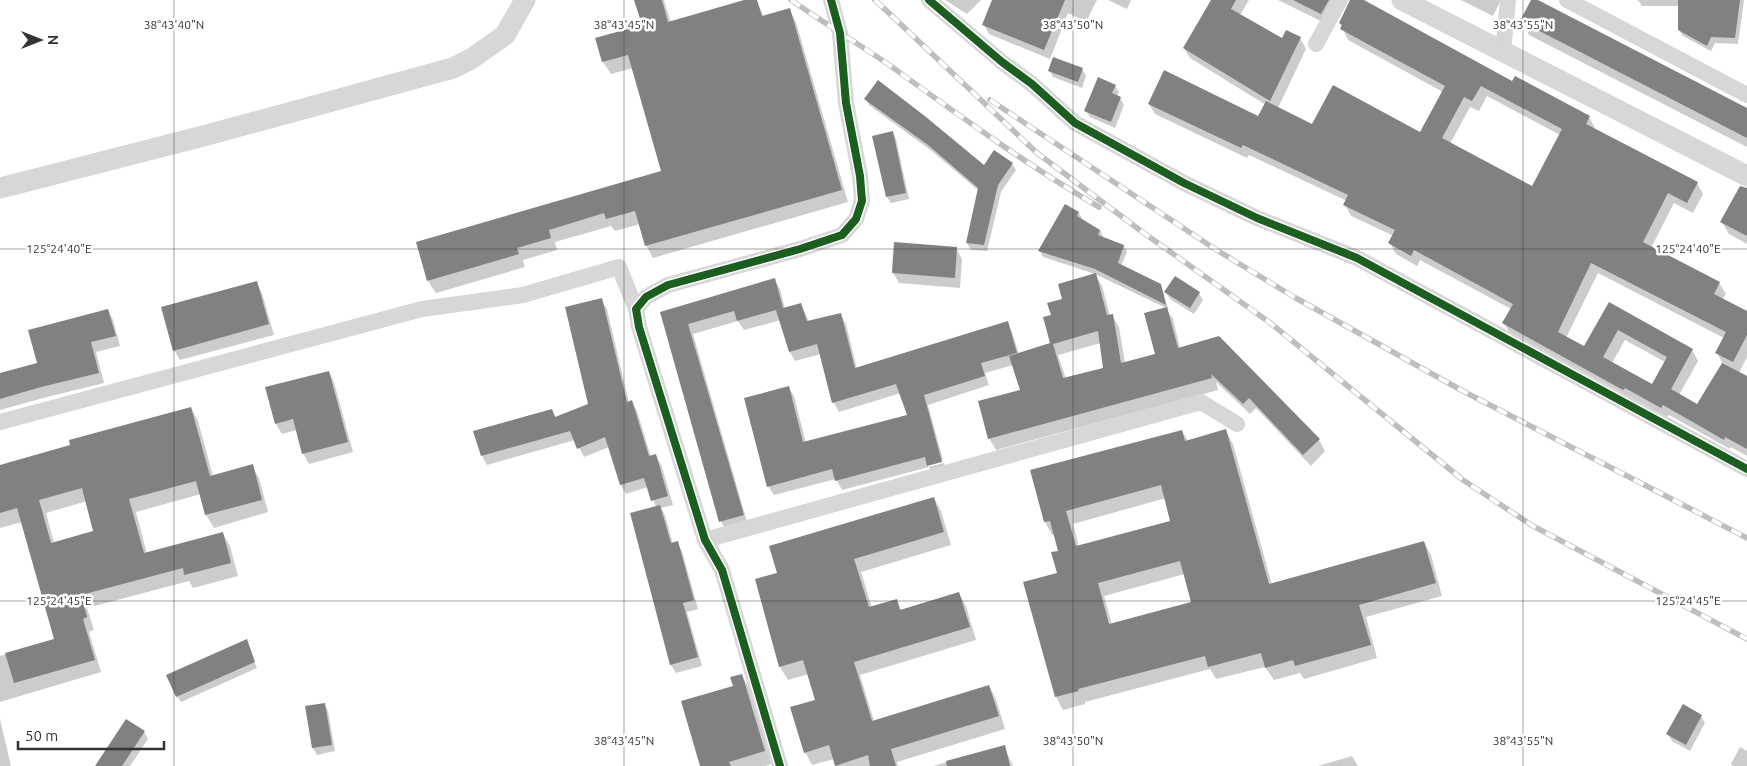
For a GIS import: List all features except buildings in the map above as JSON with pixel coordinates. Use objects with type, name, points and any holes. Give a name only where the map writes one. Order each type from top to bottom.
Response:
[{"type":"street","points":[[0,188],[211,134],[453,68],[471,59],[505,35],[525,0]]},
{"type":"street","points":[[636,309],[646,296],[668,285],[800,249],[842,235],[856,219],[862,201],[860,176],[846,103],[840,33],[831,0]]},
{"type":"street","points":[[929,0],[1002,62],[1032,84],[1075,123],[1184,183],[1257,218],[1357,258],[1747,469]]},
{"type":"street","points":[[1316,44],[1340,0]]},
{"type":"street","points":[[1402,0],[1747,176]]},
{"type":"street","points":[[1503,52],[1508,0]]},
{"type":"street","points":[[1567,0],[1747,95]]},
{"type":"street","points":[[0,422],[422,309],[523,295],[620,267],[636,309],[639,327],[705,540],[722,570],[780,766]]},
{"type":"street","points":[[705,540],[1201,402],[1237,424]]},
{"type":"railway","points":[[791,0],[892,67],[1020,157],[1099,207]]},
{"type":"railway","points":[[875,0],[1037,153],[1141,231],[1269,322],[1463,480],[1533,526],[1747,639]]},
{"type":"railway","points":[[990,100],[1215,249],[1294,297],[1461,390],[1747,538]]},
{"type":"cycle path","points":[[780,766],[722,570],[705,540],[639,327],[636,309],[646,297],[668,285],[800,249],[842,235],[856,219],[862,201],[860,176],[846,103],[840,33],[831,0]]},
{"type":"cycle path","points":[[929,0],[1002,62],[1032,84],[1075,123],[1184,183],[1257,218],[1357,258],[1747,469]]}]
